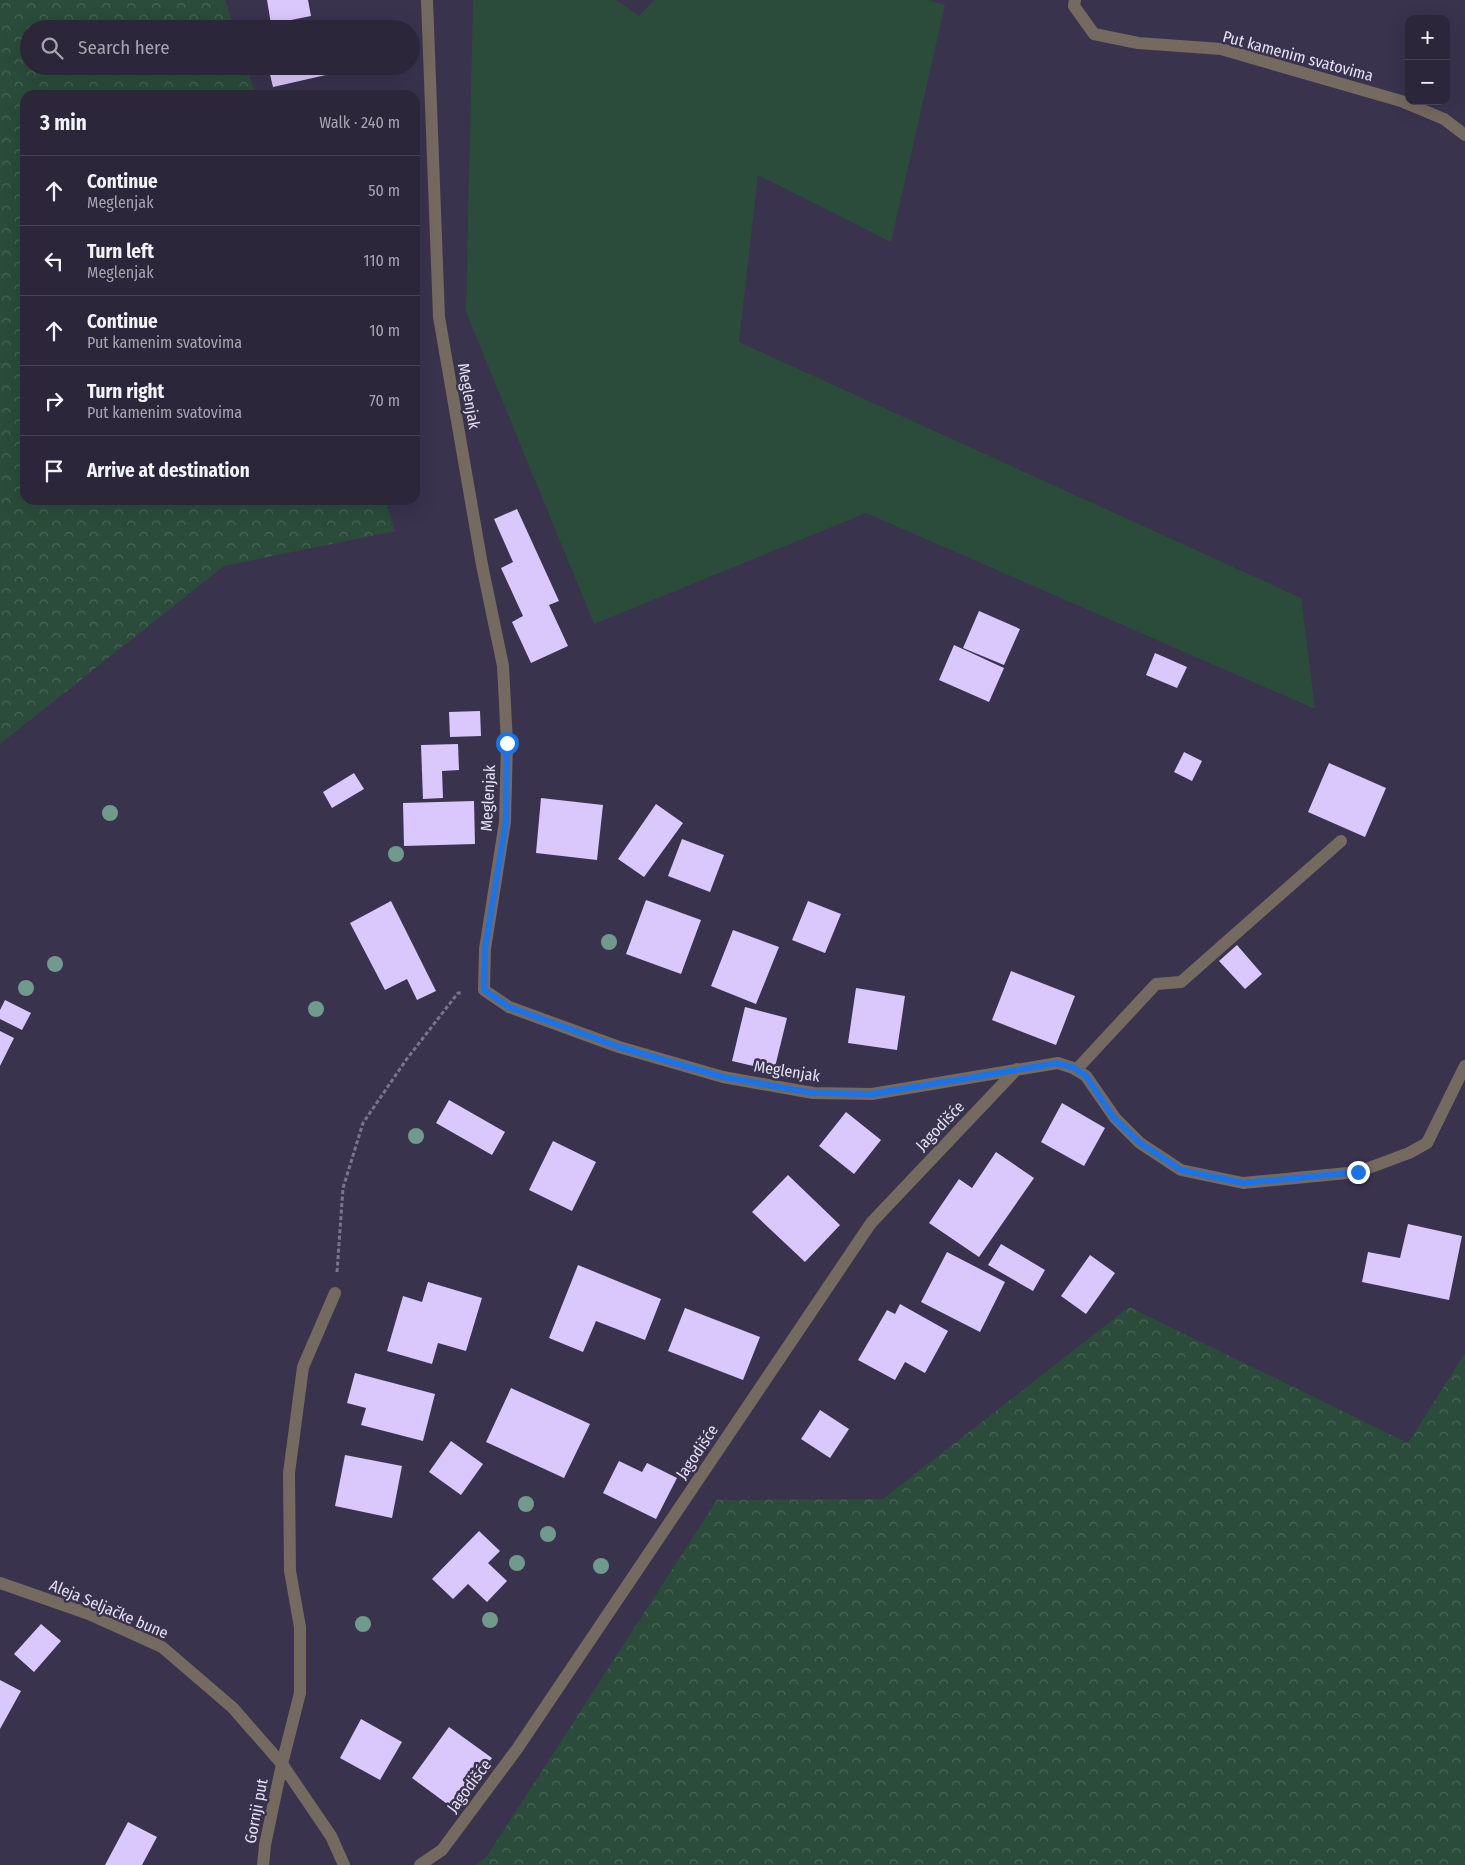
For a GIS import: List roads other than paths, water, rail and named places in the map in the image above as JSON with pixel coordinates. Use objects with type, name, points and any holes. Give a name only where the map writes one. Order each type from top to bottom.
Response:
[{"type":"street","name":"Meglenjak","points":[[427,0],[439,317],[482,565],[502,666],[506,733],[506,822],[485,949],[484,990],[509,1007],[619,1047],[723,1077],[813,1093],[872,1094],[1017,1069]]},
{"type":"street","name":"Put kamenim svatovima","points":[[1075,0],[1074,6],[1094,34],[1138,43],[1221,49],[1401,101],[1444,119],[1465,135]]},
{"type":"street","points":[[1076,1070],[1156,984],[1181,982],[1340,841]]},
{"type":"street","points":[[1017,1069],[1058,1063],[1076,1070],[1086,1076],[1114,1118],[1140,1143],[1181,1170],[1243,1183],[1358,1172],[1409,1153],[1427,1143],[1465,1066]]},
{"type":"street","name":"Jagodišće","points":[[420,1865],[442,1850],[517,1749],[871,1223],[1017,1069]]},
{"type":"street","name":"Gornji put","points":[[264,1865],[265,1845],[282,1764],[300,1693],[300,1627],[290,1571],[289,1473],[303,1367],[335,1293]]},
{"type":"street","name":"Aleja Seljačke bune","points":[[0,1583],[89,1614],[162,1647],[233,1708],[282,1764],[331,1836],[344,1865]]}]
